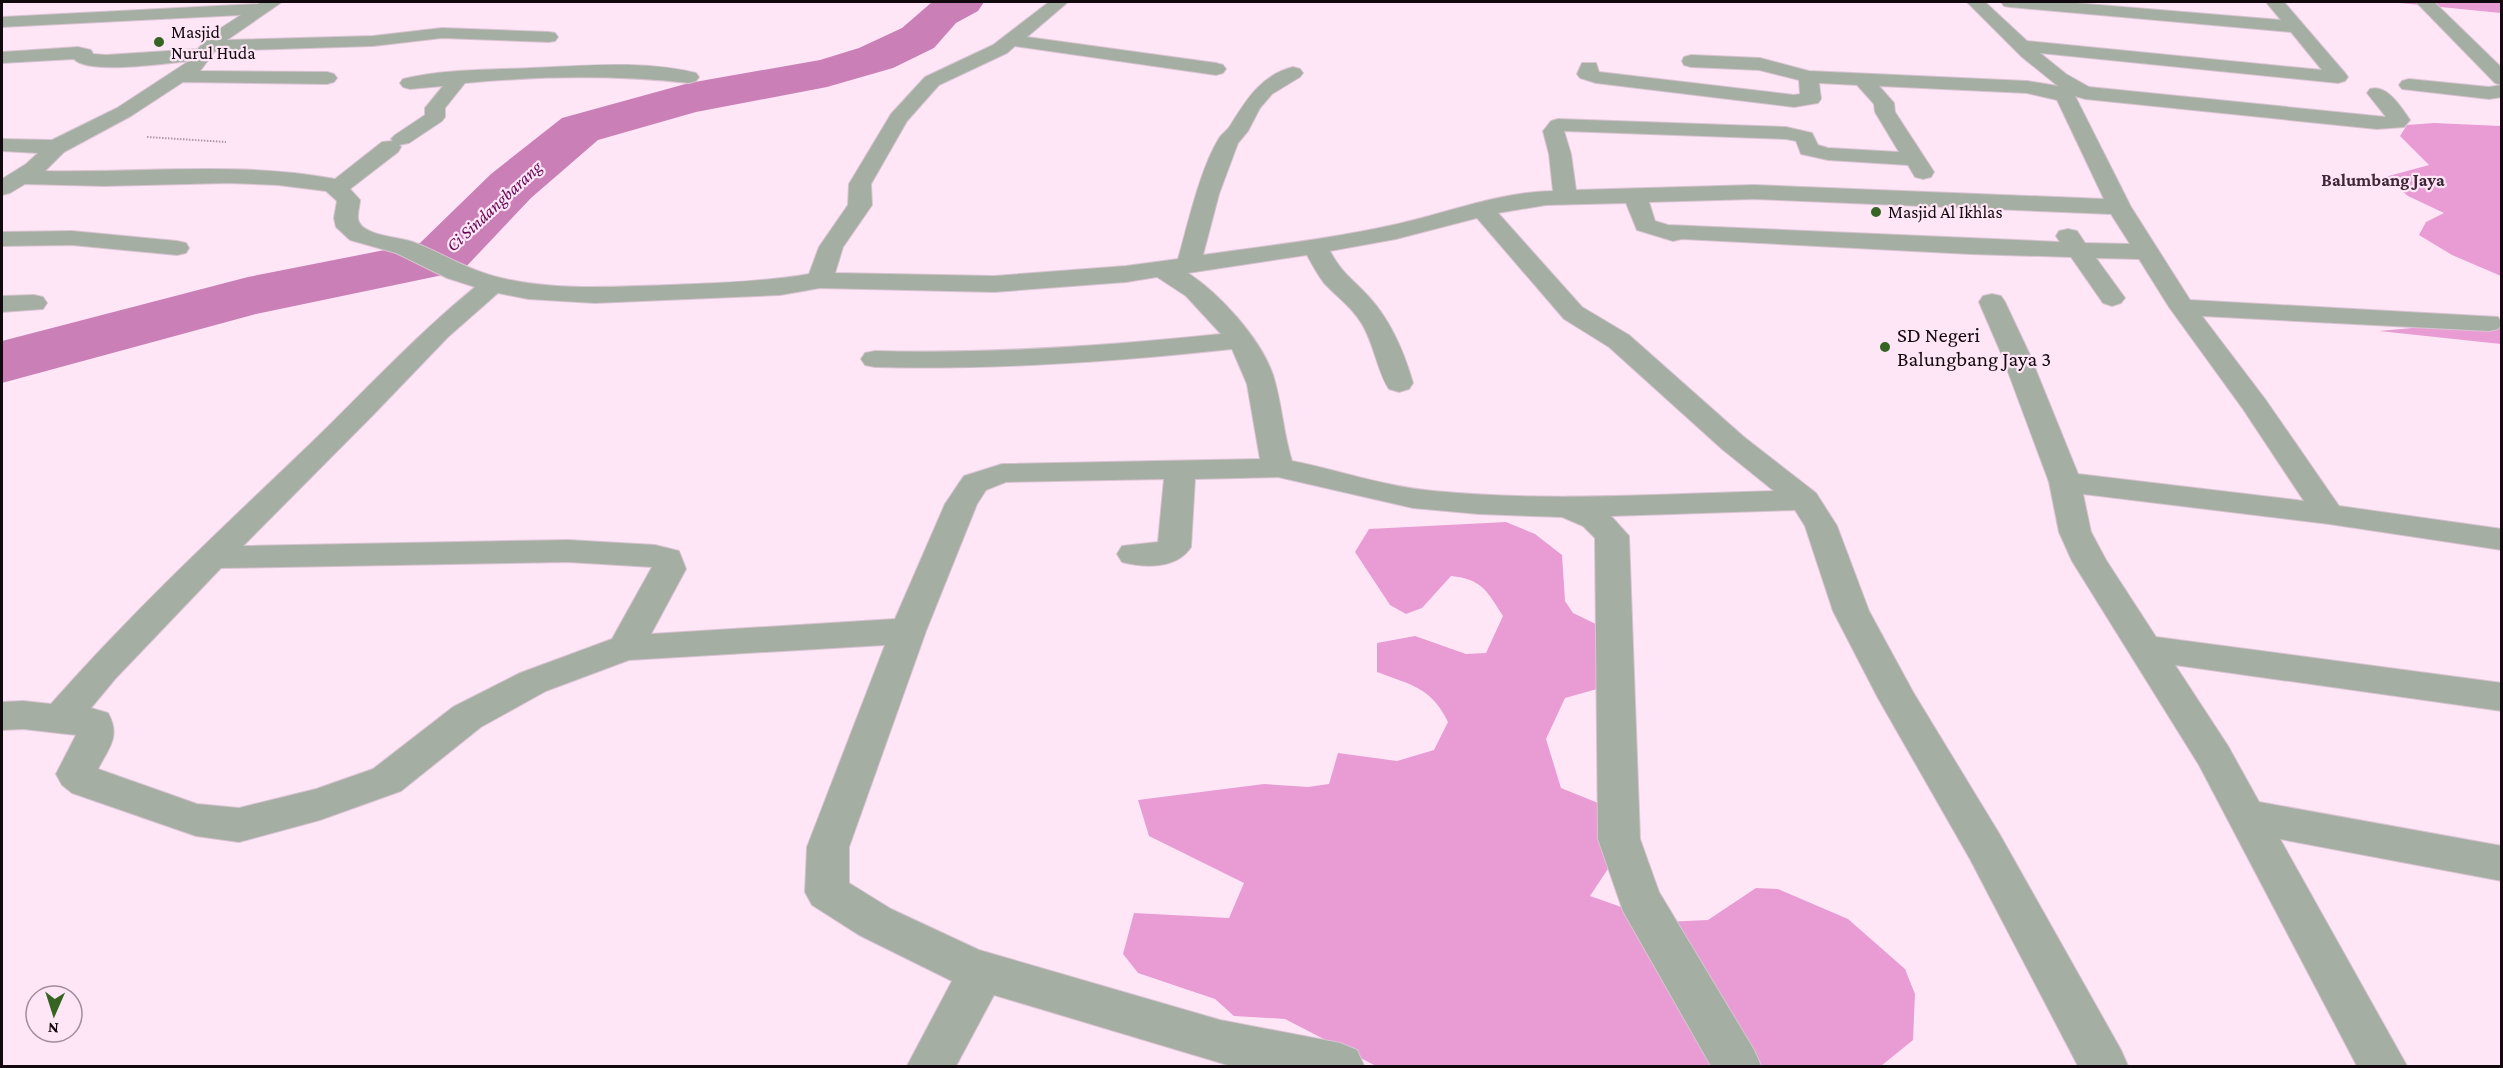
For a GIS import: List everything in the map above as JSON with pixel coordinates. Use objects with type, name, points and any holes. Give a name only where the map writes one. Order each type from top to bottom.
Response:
[{"type":"street","points":[[820,280],[824,262],[835,240],[860,205],[860,184],[898,118],[932,81],[979,60],[1013,40],[1059,2]]},
{"type":"street","points":[[1976,2],[2022,46],[2071,87],[2085,93],[2377,123],[2397,123],[2400,120],[2396,113],[2377,93]]},
{"type":"street","points":[[2010,2],[2296,27]]},
{"type":"street","points":[[2022,46],[2338,77],[2275,2]]},
{"type":"street","points":[[2419,2],[2425,2],[2502,79]]},
{"type":"street","points":[[2,21],[266,5]]},
{"type":"street","points":[[2,188],[34,169],[56,147],[96,128],[130,108],[197,64],[205,50],[266,5]]},
{"type":"street","points":[[2,57],[78,52],[84,54],[83,58],[87,60],[110,60],[205,50],[373,42],[442,33],[549,37]]},
{"type":"street","points":[[1013,40],[1216,69]]},
{"type":"street","points":[[1690,61],[1760,64],[1808,77],[2027,87],[2061,93],[2070,105],[2119,207],[2182,307],[2255,405],[2329,514]]},
{"type":"street","points":[[1589,67],[1587,74],[1596,77],[1794,101],[1811,99],[1808,77]]},
{"type":"street","points":[[410,83],[590,72],[667,74],[689,77]]},
{"type":"street","points":[[1175,267],[1208,195],[1228,141],[1238,131],[1251,106],[1265,90],[1293,73]]},
{"type":"street","points":[[177,76],[327,78]]},
{"type":"street","points":[[336,189],[396,143],[435,117],[435,108],[458,79]]},
{"type":"street","points":[[1862,79],[1884,103],[1885,112],[1941,201]]},
{"type":"street","points":[[2409,84],[2489,93],[2502,91]]},
{"type":"street","points":[[1565,197],[1560,154],[1553,131],[1558,125],[1786,133],[1805,137],[1809,149],[1822,152],[1915,159]]},
{"type":"street","points":[[2,145],[56,147]]},
{"type":"street","points":[[22,177],[136,179],[251,176],[333,185],[348,200],[346,218],[348,227],[358,235],[404,247],[456,273],[493,284],[563,295],[631,295],[780,286],[820,280],[994,284],[1175,267],[1316,248],[1396,232],[1482,209],[1546,198],[1690,192],[1754,192],[2119,207]]},
{"type":"street","points":[[1635,196],[1645,225],[1675,240],[1671,231],[1959,246],[2147,252]]},
{"type":"street","points":[[2049,204],[2112,298]]},
{"type":"street","points":[[1482,209],[1573,314],[1619,341],[1733,443],[1805,500],[1821,526],[1851,611],[1897,698],[1985,847],[2104,1066]]},
{"type":"street","points":[[2,239],[72,238],[177,248]]},
{"type":"street","points":[[1316,248],[1332,276],[1346,287],[1363,306],[1382,336],[1392,357],[1399,383]]},
{"type":"street","points":[[1175,267],[1185,283],[1221,318],[1249,352],[1258,372],[1270,442],[1278,468]]},
{"type":"street","points":[[60,719],[102,670],[212,557],[364,408],[438,331],[493,284]]},
{"type":"street","points":[[1992,302],[2015,353],[2065,482],[2076,532],[2089,561],[2214,757],[2383,1066]]},
{"type":"street","points":[[2,304],[34,303]]},
{"type":"street","points":[[2182,307],[2488,322]]},
{"type":"street","points":[[875,359],[1040,358],[1129,352],[1238,340]]},
{"type":"street","points":[[1340,1066],[1220,1042],[969,967],[874,922],[827,892],[828,847],[908,631],[962,504],[975,483],[1002,473],[1278,468],[1314,473],[1354,486],[1394,495],[1481,505],[1568,507],[1805,500]]},
{"type":"street","points":[[1134,554],[1161,554],[1174,547],[1180,469]]},
{"type":"street","points":[[2065,482],[2329,514],[2502,540]]},
{"type":"street","points":[[1568,507],[1595,519],[1612,536],[1619,838],[1639,898],[1737,1066]]},
{"type":"street","points":[[212,557],[568,551],[655,556],[666,559],[669,569],[625,648]]},
{"type":"street","points":[[2,716],[23,715],[94,723],[96,735],[76,774],[86,782],[196,820],[239,825],[320,804],[387,780],[467,717],[533,682],[625,648],[908,631]]},
{"type":"street","points":[[2144,648],[2502,697]]},
{"type":"street","points":[[2248,816],[2502,864]]},
{"type":"street","points":[[932,1066],[982,970]]},
{"type":"path","points":[[96,128],[149,137],[231,142]]},
{"type":"shaded area","points":[[2390,2],[2501,2],[2501,13]]},
{"type":"shaded area","points":[[2434,123],[2501,126],[2501,276],[2452,255],[2419,235],[2426,222],[2444,213],[2408,196],[2385,177],[2429,165],[2400,136],[2407,125]]},
{"type":"shaded area","points":[[2501,320],[2501,344],[2379,331]]},
{"type":"shaded area","points":[[1506,522],[1535,534],[1562,555],[1565,601],[1573,613],[1623,637],[1622,682],[1565,698],[1546,739],[1561,788],[1623,813],[1633,831],[1590,896],[1664,922],[1708,920],[1756,888],[1778,889],[1848,919],[1905,969],[1915,994],[1913,1040],[1881,1066],[1376,1066],[1285,1019],[1234,1016],[1215,999],[1138,973],[1123,954],[1134,913],[1229,918],[1244,883],[1149,836],[1138,800],[1264,784],[1308,787],[1329,784],[1338,753],[1397,761],[1434,750],[1448,722],[1435,701],[1427,694],[1410,684],[1377,672],[1377,643],[1415,636],[1466,654],[1486,653],[1503,616],[1477,583],[1451,576],[1422,608],[1406,614],[1390,605],[1355,552],[1369,529]]},
{"type":"waterway","name":"Ci Sindangbarang","points":[[2,362],[248,296],[440,258],[511,186],[580,129],[689,98],[827,73],[876,58],[918,38],[941,14],[963,2]]},
{"type":"place","name":"Masjid Nurul Huda","points":[[159,42]]},
{"type":"place","name":"Masjid Al Ikhlas","points":[[1876,212]]},
{"type":"place","name":"SD Negeri Balungbang Jaya 3","points":[[1885,347]]},
{"type":"district","name":"Balumbang Jaya","points":[[2383,180]]}]
